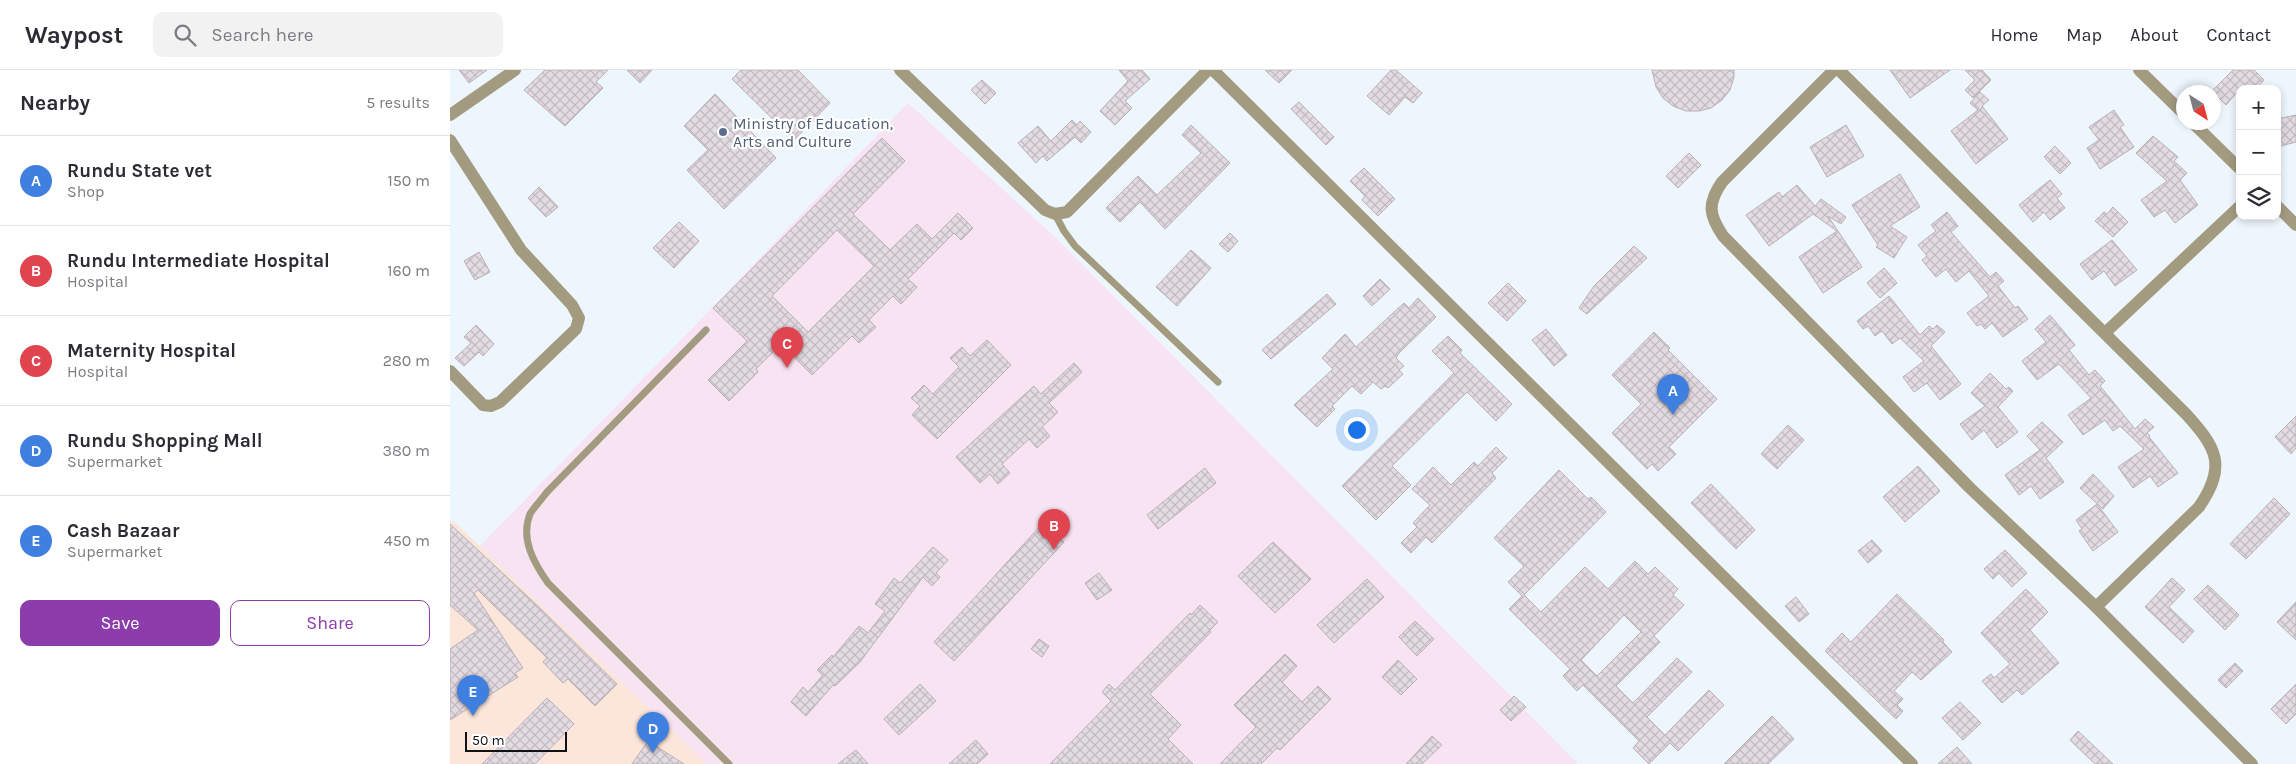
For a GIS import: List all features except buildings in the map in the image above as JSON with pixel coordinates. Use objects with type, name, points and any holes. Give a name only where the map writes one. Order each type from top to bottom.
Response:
[{"type":"street","points":[[450,115],[515,70]]},
{"type":"street","points":[[905,71],[1045,210],[1055,214],[1066,212],[1208,70]]},
{"type":"street","points":[[1213,70],[1912,764]]},
{"type":"street","points":[[1834,70],[1722,182],[1714,194],[1711,208],[1713,222],[1723,236],[1970,488],[2096,607],[2252,764]]},
{"type":"street","points":[[1839,70],[2106,332],[2204,434],[2214,452],[2216,471],[2212,488],[2199,507],[2096,607]]},
{"type":"street","points":[[2139,70],[2176,106]]},
{"type":"street","points":[[2200,130],[2236,165]]},
{"type":"street","points":[[450,140],[521,250],[572,305],[579,318],[576,329],[500,402],[491,406],[483,404],[450,371]]},
{"type":"street","points":[[2106,332],[2236,210]]},
{"type":"street","points":[[2281,210],[2296,225]]},
{"type":"lane","points":[[1055,214],[1075,246],[1218,382]]},
{"type":"lane","points":[[706,330],[547,492],[530,514],[527,538],[533,561],[548,583],[729,764]]},
{"type":"shaded area","points":[[908,103],[1054,236],[1578,764],[707,764],[480,546]]},
{"type":"shaded area","points":[[453,521],[707,764],[450,764],[450,523]]},
{"type":"place","name":"Ministry of Education, Arts and Culture","points":[[723,132]]},
{"type":"place","name":"Maternity Hospital","points":[[787,368]]},
{"type":"place","name":"Rundu State vet","points":[[1673,415]]},
{"type":"place","name":"Rundu Intermediate Hospital","points":[[1054,550]]},
{"type":"place","name":"Cash Bazaar","points":[[473,716]]},
{"type":"place","name":"Rundu Shopping Mall","points":[[653,753]]}]
